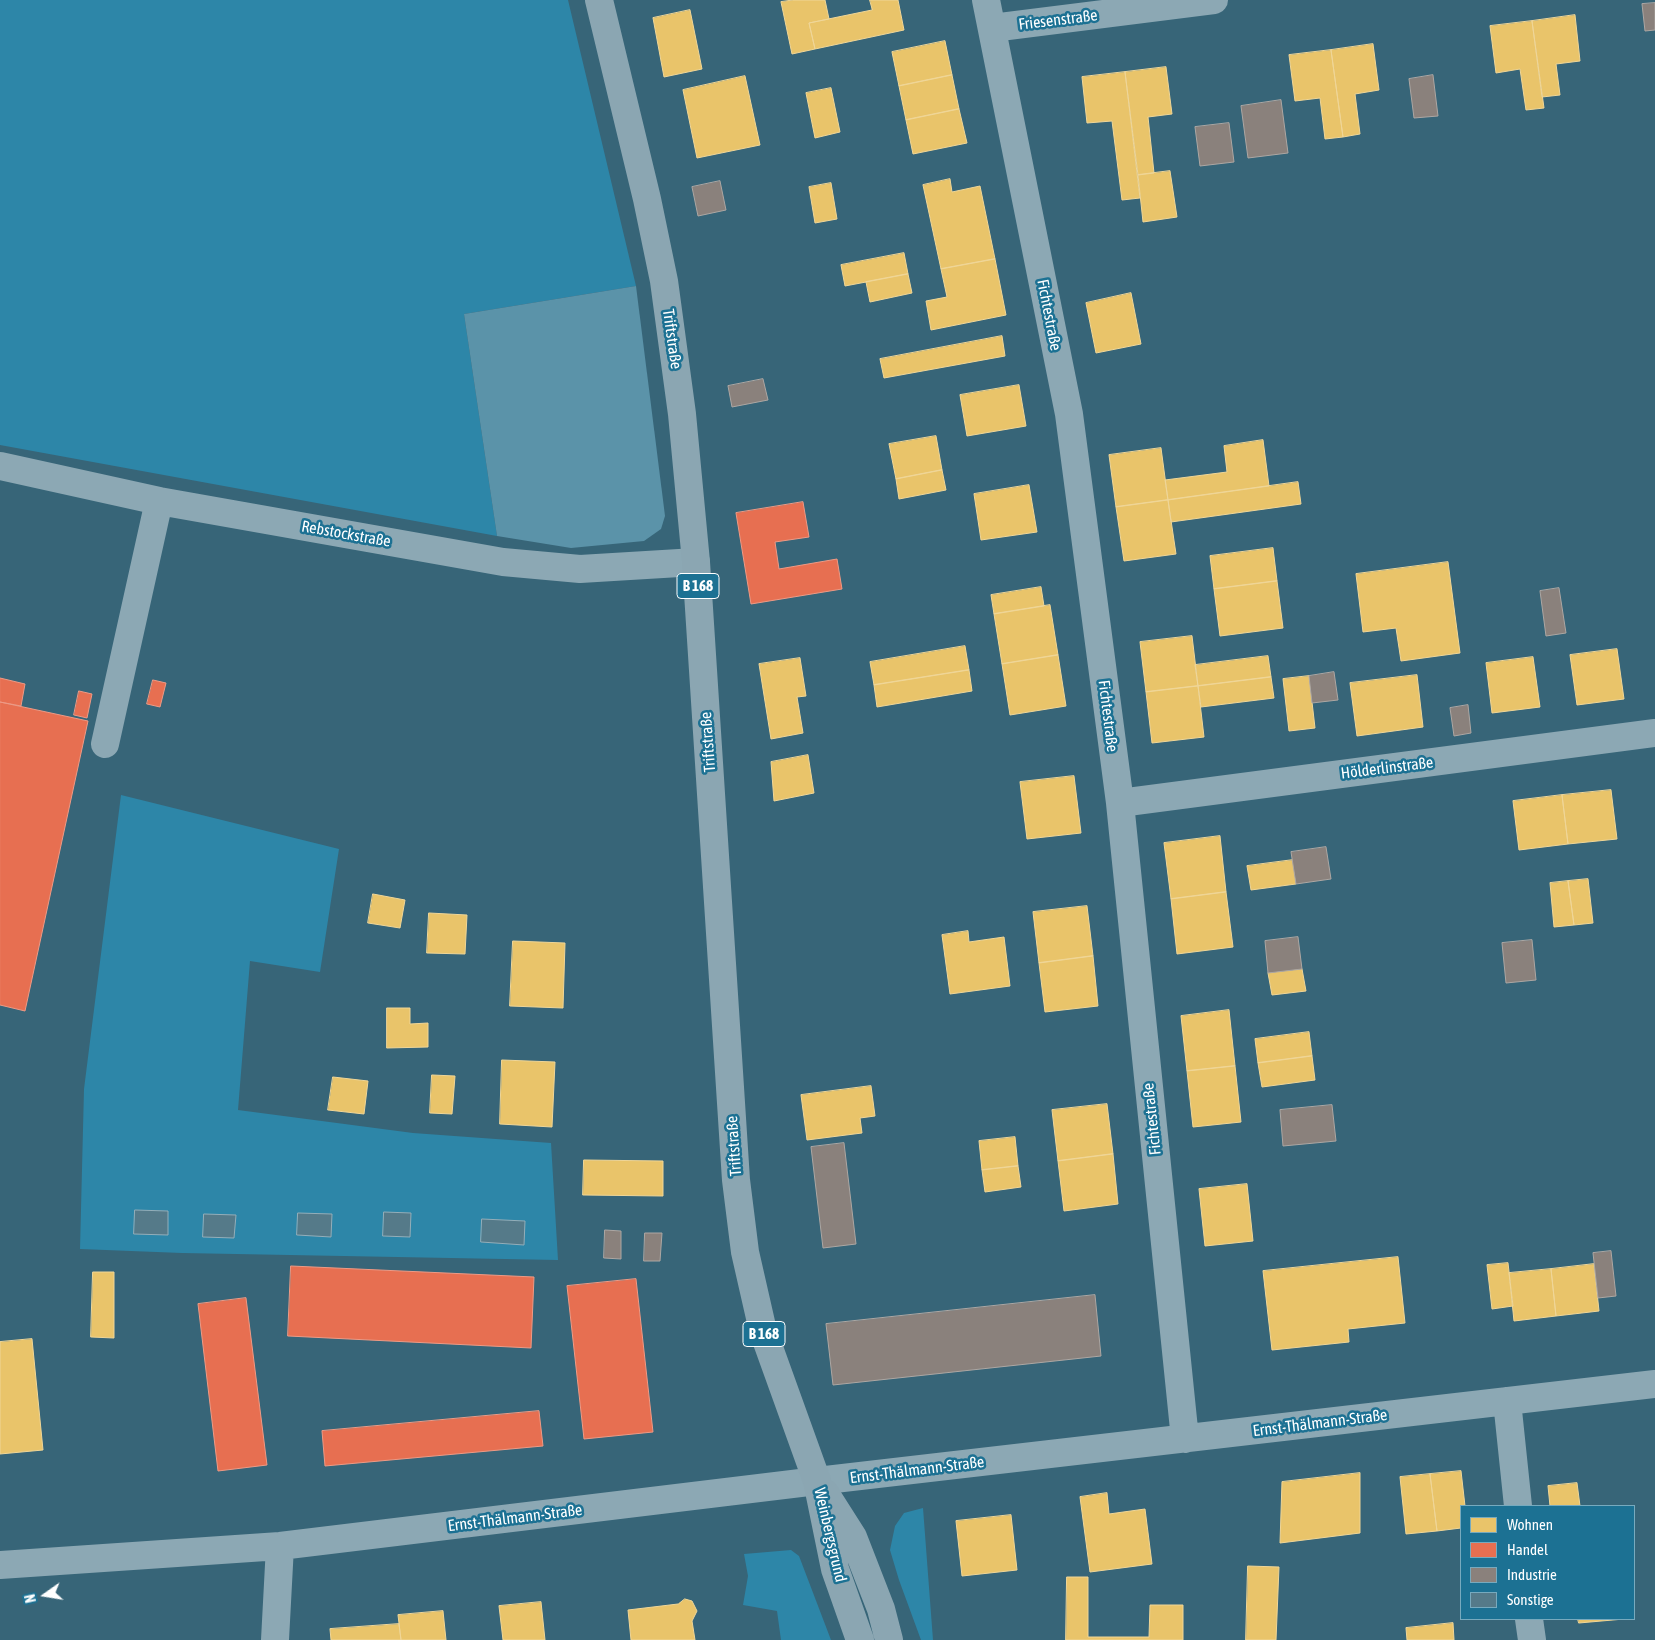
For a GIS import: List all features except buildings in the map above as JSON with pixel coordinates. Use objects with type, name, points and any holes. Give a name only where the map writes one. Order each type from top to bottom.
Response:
[{"type":"main road","name":"Triftstraße","points":[[599,0],[647,198],[664,281],[682,414],[696,562],[735,1170],[745,1252],[763,1331],[817,1481]]},
{"type":"main road","name":"Weinbergsgrund","points":[[817,1481],[834,1569],[860,1640]]},
{"type":"main road","name":"Weinbergsgrund","points":[[817,1481],[853,1537],[881,1609],[889,1640]]},
{"type":"street","name":"Fichtestraße","points":[[986,0],[1069,414],[1120,802],[1185,1439]]},
{"type":"street","name":"Friesenstraße","points":[[992,28],[1214,0]]},
{"type":"street","name":"Rebstockstraße","points":[[0,466],[159,501],[503,562],[580,569],[696,562]]},
{"type":"street","points":[[105,744],[159,501]]},
{"type":"street","name":"Hölderlinstraße","points":[[1120,802],[1655,733]]},
{"type":"street","name":"Ernst-Thälmann-Straße","points":[[0,1565],[280,1546],[817,1481],[1655,1384]]},
{"type":"street","points":[[1507,1401],[1518,1505]]},
{"type":"street","points":[[275,1640],[280,1546]]},
{"type":"street","points":[[1530,1620],[1532,1640]]},
{"type":"shaded area","points":[[0,0],[568,0],[636,286],[464,314],[497,536],[0,445]]},
{"type":"shaded area","points":[[636,286],[665,516],[661,529],[644,541],[571,548],[497,536],[464,314]]},
{"type":"shaded area","points":[[121,795],[339,849],[320,972],[250,961],[238,1110],[413,1133],[551,1143],[558,1260],[182,1253],[80,1249],[84,1089]]},
{"type":"shaded area","points":[[923,1508],[933,1640],[921,1640],[890,1550],[895,1526],[904,1513]]},
{"type":"shaded area","points":[[791,1550],[799,1556],[831,1640],[781,1640],[777,1611],[743,1605],[748,1576],[744,1554]]}]
